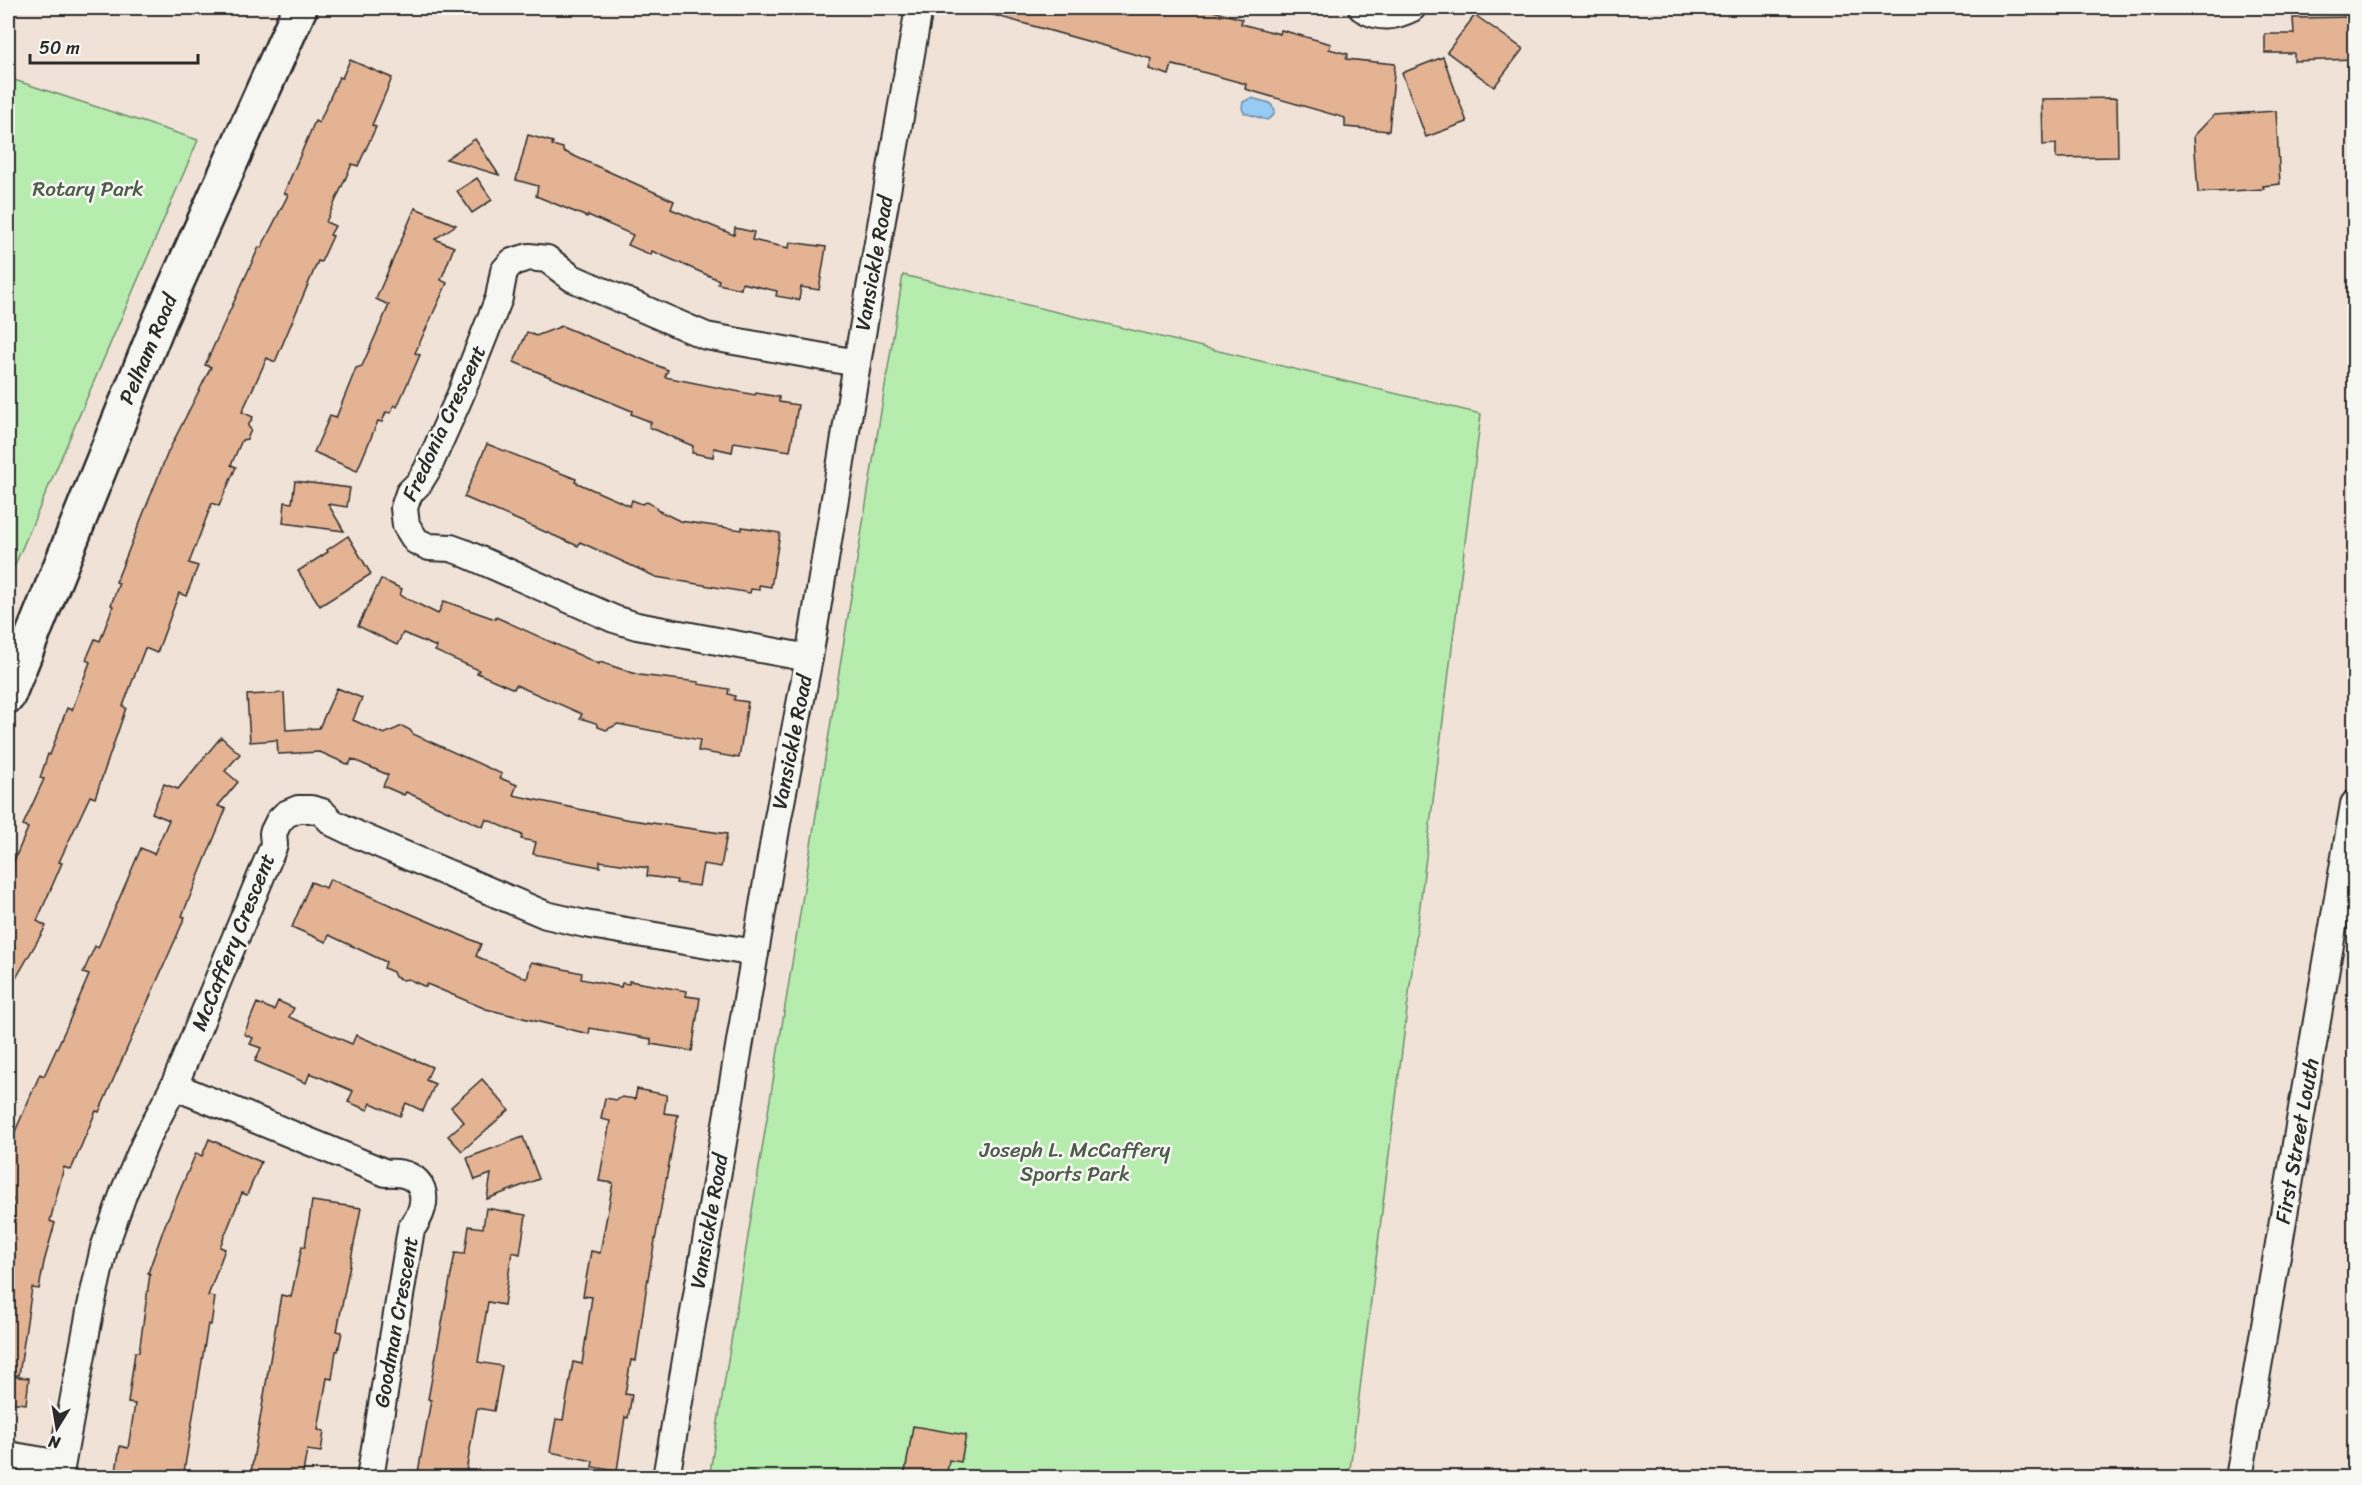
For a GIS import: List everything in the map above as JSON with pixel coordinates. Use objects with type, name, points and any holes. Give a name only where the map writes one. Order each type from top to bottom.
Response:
[{"type":"main road","name":"Pelham Road","points":[[8,696],[159,322],[300,8]]},
{"type":"street","name":"Vansickle Road","points":[[666,1478],[777,823],[809,658],[857,363],[919,8]]},
{"type":"street","points":[[1362,8],[1378,16],[1395,15],[1412,8]]},
{"type":"street","name":"Fredonia Crescent","points":[[809,658],[637,626],[614,619],[462,552],[451,548],[422,545],[410,533],[404,516],[404,508],[409,493],[427,470],[460,396],[499,298],[504,271],[512,262],[521,259],[538,257],[547,259],[572,278],[706,336],[857,363]]},
{"type":"street","name":"First Street Louth","points":[[2239,1478],[2355,804]]},
{"type":"street","name":"McCaffery Crescent","points":[[60,1471],[104,1248],[148,1136],[174,1086],[274,845],[275,826],[286,814],[298,809],[311,808],[322,812],[333,823],[358,835],[546,915],[585,924],[755,952]]},
{"type":"street","name":"Goodman Crescent","points":[[174,1086],[386,1173],[398,1172],[408,1175],[422,1188],[423,1207],[421,1216],[411,1229],[370,1478]]},
{"type":"street","points":[[8,1455],[60,1471]]},
{"type":"green space","name":"Rotary Park","points":[[8,78],[198,140],[8,581]]},
{"type":"green space","name":"Joseph L. McCaffery Sports Park","points":[[903,275],[1481,414],[1349,1477],[709,1478]]},
{"type":"water","points":[[1251,98],[1270,103],[1275,110],[1273,116],[1267,120],[1244,113],[1243,102]]},
{"type":"building","points":[[986,8],[1202,8],[1242,19],[1241,24],[1280,34],[1281,30],[1331,44],[1329,49],[1348,54],[1346,59],[1395,64],[1389,131],[1345,127],[1345,118],[1245,89],[1246,84],[1195,70],[1172,65],[1169,75],[1149,69],[1152,59],[986,13]]},
{"type":"building","points":[[1475,15],[1523,49],[1494,87],[1447,52]]},
{"type":"building","points":[[2355,17],[2355,59],[2294,61],[2294,53],[2265,53],[2265,34],[2294,34],[2293,18]]},
{"type":"building","points":[[1443,57],[1467,122],[1426,137],[1402,73]]},
{"type":"building","points":[[350,60],[392,78],[372,125],[376,127],[358,166],[352,164],[326,222],[335,226],[330,235],[333,236],[321,262],[318,261],[275,362],[267,358],[242,412],[253,417],[248,426],[251,430],[247,439],[242,440],[231,465],[236,467],[219,506],[212,503],[189,563],[198,566],[186,596],[179,593],[157,653],[145,648],[123,706],[126,708],[95,798],[90,796],[59,862],[62,863],[37,921],[46,926],[8,992],[8,861],[13,863],[28,828],[23,825],[44,779],[40,778],[48,754],[50,755],[67,708],[72,710],[90,662],[86,660],[95,639],[100,641],[113,606],[111,605],[119,583],[116,582],[168,452],[211,367],[205,365],[259,247],[261,248],[288,195],[284,193],[315,121],[319,123],[339,77],[342,78]]},
{"type":"building","points":[[2117,98],[2118,157],[2056,158],[2056,144],[2043,145],[2042,99]]},
{"type":"building","points":[[2276,111],[2280,184],[2263,186],[2264,189],[2198,193],[2194,136],[2214,115]]},
{"type":"building","points":[[528,135],[553,142],[552,145],[563,148],[563,151],[674,201],[671,209],[734,235],[735,228],[754,232],[752,240],[789,248],[790,242],[826,247],[819,290],[801,287],[799,300],[776,296],[777,291],[742,283],[741,289],[718,284],[719,280],[652,251],[651,255],[628,245],[633,235],[536,196],[538,186],[516,180]]},
{"type":"building","points":[[475,139],[499,175],[446,159]]},
{"type":"building","points":[[477,178],[492,200],[472,213],[457,191]]},
{"type":"building","points":[[415,208],[456,225],[435,239],[454,247],[441,280],[447,283],[415,353],[420,355],[397,407],[394,405],[391,413],[386,412],[382,422],[378,421],[357,471],[314,452],[330,416],[336,418],[356,368],[362,366],[389,305],[376,299]]},
{"type":"building","points":[[562,326],[668,370],[665,377],[755,395],[756,393],[779,397],[779,402],[798,405],[790,451],[734,442],[732,452],[714,448],[713,457],[692,453],[693,446],[649,427],[651,422],[631,414],[632,411],[514,362],[527,332],[536,336]]},
{"type":"building","points":[[487,444],[576,479],[575,482],[630,506],[632,500],[642,504],[647,502],[655,506],[657,510],[680,521],[780,533],[771,587],[759,585],[759,590],[751,589],[750,593],[656,577],[580,542],[578,546],[464,497]]},
{"type":"building","points":[[295,481],[350,488],[347,507],[328,504],[344,531],[283,523],[285,502],[292,503]]},
{"type":"building","points":[[348,536],[371,574],[320,606],[298,571]]},
{"type":"building","points":[[381,579],[402,589],[400,595],[438,614],[444,601],[495,619],[496,617],[599,664],[600,662],[639,675],[699,682],[698,684],[729,689],[728,694],[735,696],[734,700],[748,702],[739,758],[698,751],[700,740],[618,724],[606,730],[598,727],[596,723],[580,718],[582,714],[516,685],[514,689],[477,673],[479,670],[435,651],[437,647],[403,633],[397,645],[358,626]]},
{"type":"building","points":[[337,688],[362,698],[353,720],[384,734],[402,726],[413,734],[502,774],[500,778],[517,785],[513,795],[625,819],[727,834],[721,867],[703,864],[699,886],[647,876],[648,868],[600,861],[600,867],[533,854],[536,842],[521,839],[522,835],[486,819],[483,827],[406,792],[404,795],[383,786],[388,775],[352,759],[349,765],[320,752],[278,754],[277,740],[250,742],[247,695],[284,693],[286,730],[319,728]]},
{"type":"building","points":[[221,737],[240,754],[225,771],[238,782],[218,806],[226,809],[182,916],[185,917],[99,1112],[96,1111],[71,1170],[64,1167],[50,1221],[55,1223],[39,1289],[32,1288],[19,1375],[8,1375],[8,1219],[13,1199],[8,1197],[8,1148],[40,1074],[44,1076],[67,1026],[89,975],[83,973],[95,946],[98,948],[141,848],[154,854],[169,820],[152,813],[164,784],[178,789]]},
{"type":"building","points":[[330,879],[481,944],[476,956],[527,979],[531,962],[582,973],[581,979],[621,987],[622,983],[629,984],[629,981],[687,991],[686,996],[700,998],[692,1051],[651,1044],[651,1039],[590,1028],[589,1034],[486,1009],[427,984],[426,987],[408,979],[395,977],[393,972],[384,968],[386,962],[329,935],[326,942],[292,927],[311,882],[326,888]]},
{"type":"building","points":[[278,1001],[294,1008],[289,1017],[352,1044],[356,1035],[432,1067],[426,1080],[435,1084],[423,1111],[406,1103],[400,1116],[371,1103],[368,1110],[348,1102],[353,1091],[310,1073],[306,1083],[255,1061],[261,1048],[250,1044],[253,1038],[244,1034],[257,1003],[274,1010]]},
{"type":"building","points":[[482,1079],[509,1110],[462,1151],[448,1136],[464,1122],[451,1107]]},
{"type":"building","points":[[637,1089],[667,1095],[664,1113],[678,1115],[647,1284],[636,1361],[631,1360],[625,1394],[632,1395],[628,1418],[625,1417],[617,1471],[592,1467],[593,1461],[550,1452],[556,1419],[563,1420],[573,1362],[582,1364],[592,1297],[583,1296],[591,1251],[600,1253],[613,1183],[599,1181],[610,1121],[601,1119],[605,1098],[635,1099]]},
{"type":"building","points":[[523,1137],[539,1179],[487,1199],[491,1174],[475,1180],[467,1158]]},
{"type":"building","points":[[209,1139],[261,1162],[247,1195],[242,1193],[220,1247],[225,1249],[208,1296],[215,1297],[211,1325],[208,1324],[183,1478],[115,1478],[120,1446],[128,1448],[135,1404],[128,1403],[135,1352],[139,1352],[150,1274],[148,1273],[165,1225],[196,1153],[202,1156]]},
{"type":"building","points":[[312,1201],[361,1208],[337,1331],[342,1332],[338,1351],[336,1351],[332,1379],[327,1378],[318,1430],[324,1431],[321,1452],[307,1450],[302,1478],[250,1478],[281,1295],[291,1297],[302,1246],[305,1247]]},
{"type":"building","points":[[486,1208],[526,1215],[520,1254],[512,1252],[504,1305],[488,1302],[478,1362],[502,1366],[494,1411],[477,1408],[465,1478],[417,1478],[431,1400],[428,1399],[455,1253],[465,1254],[469,1226],[483,1228]]},
{"type":"building","points":[[8,1376],[29,1378],[26,1404],[8,1402]]},
{"type":"building","points":[[913,1426],[966,1435],[961,1462],[949,1460],[946,1478],[904,1478]]}]
